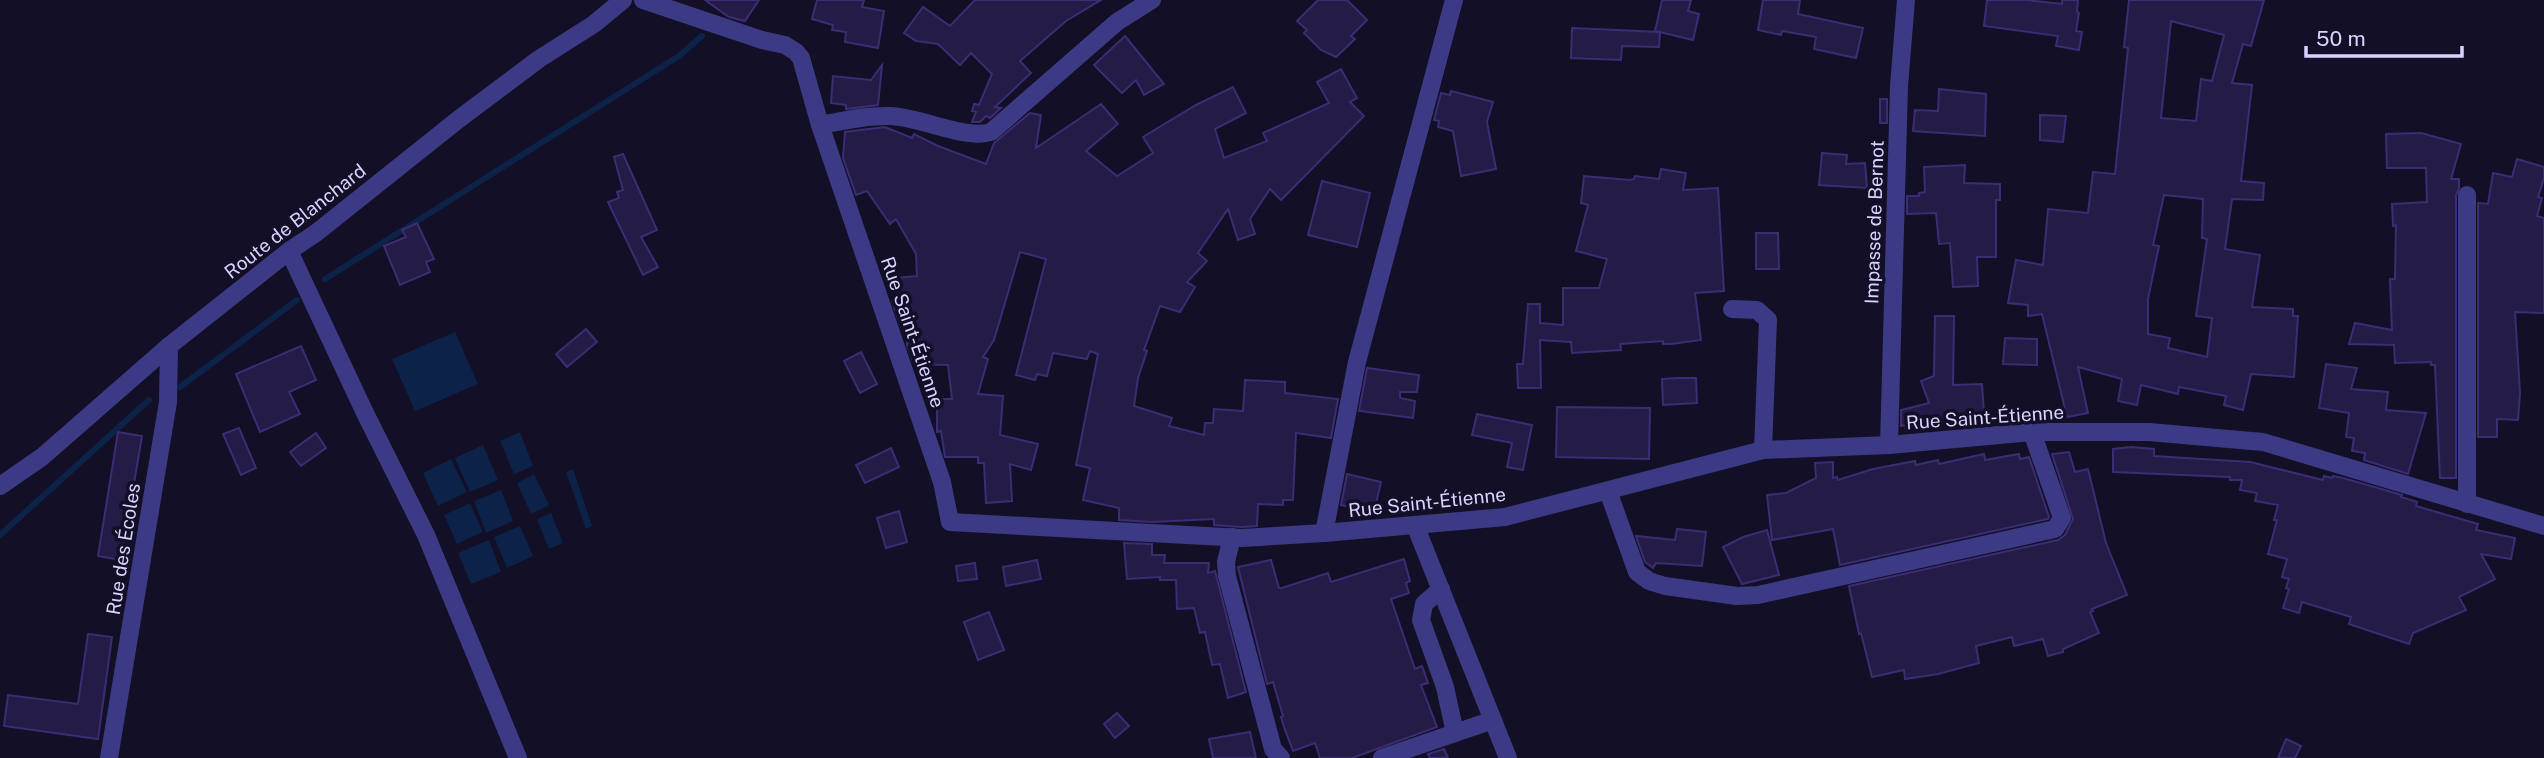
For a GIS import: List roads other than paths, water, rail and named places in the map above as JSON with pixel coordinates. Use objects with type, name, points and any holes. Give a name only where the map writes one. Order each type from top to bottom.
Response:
[{"type":"street","name":"Route de Blanchard","points":[[0,486],[43,457],[169,346],[289,251],[316,233],[459,119],[539,59],[594,24],[623,0]]},
{"type":"street","name":"Rue Saint-Étienne","points":[[643,0],[762,40],[785,45],[801,58],[820,125],[942,482],[950,522],[1232,537],[1324,533],[1505,517],[1763,450],[1889,445],[2032,432],[2148,432],[2263,442],[2544,526]]},
{"type":"street","points":[[820,125],[892,116],[934,123],[978,136],[991,132],[1117,22],[1152,0]]},
{"type":"street","points":[[1324,533],[1357,362],[1454,0]]},
{"type":"street","name":"Impasse de Bernot","points":[[1889,445],[1899,86],[1906,0]]},
{"type":"street","points":[[2467,195],[2467,504]]},
{"type":"street","points":[[289,251],[365,414],[426,535],[518,758]]},
{"type":"street","points":[[1732,309],[1757,310],[1768,320],[1763,450]]},
{"type":"street","name":"Rue des Écoles","points":[[109,758],[169,402],[169,346]]},
{"type":"street","points":[[1608,491],[1637,572],[1649,581],[1665,586],[1737,596],[1758,595],[2055,529],[2062,518],[2032,432]]},
{"type":"street","points":[[1415,525],[1508,758]]},
{"type":"street","points":[[1232,537],[1226,562],[1227,576],[1273,749],[1281,758]]},
{"type":"street","points":[[1441,589],[1424,604],[1421,620],[1445,687],[1455,733]]},
{"type":"street","points":[[1382,758],[1493,720]]},
{"type":"water","points":[[455,332],[478,384],[415,411],[392,359]]},
{"type":"water","points":[[520,432],[533,466],[514,474],[500,441]]},
{"type":"water","points":[[483,445],[498,480],[470,492],[455,458]]},
{"type":"water","points":[[451,459],[467,492],[438,506],[423,473]]},
{"type":"water","points":[[573,469],[592,526],[586,529],[566,472]]},
{"type":"water","points":[[534,474],[549,505],[531,514],[517,483]]},
{"type":"water","points":[[501,490],[513,521],[486,533],[474,501]]},
{"type":"water","points":[[470,503],[483,532],[457,544],[444,515]]},
{"type":"water","points":[[551,513],[563,543],[549,549],[537,519]]},
{"type":"water","points":[[520,526],[533,556],[507,568],[494,537]]},
{"type":"water","points":[[489,540],[501,572],[471,584],[458,553]]},
{"type":"waterway","points":[[325,279],[679,56],[702,36]]},
{"type":"waterway","points":[[180,387],[297,300]]},
{"type":"waterway","points":[[0,535],[149,400]]}]
